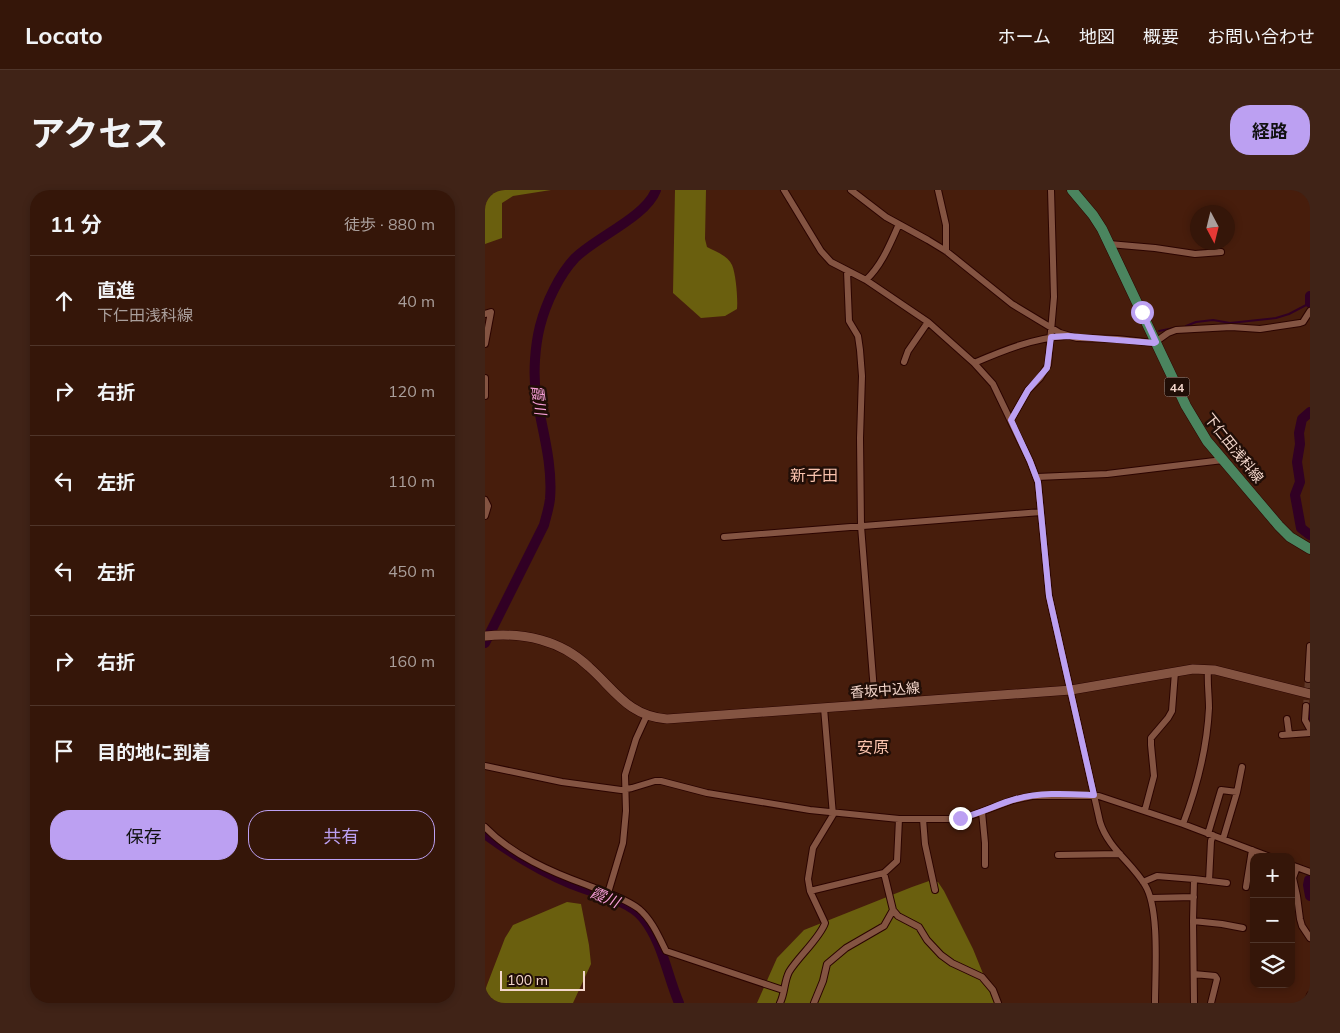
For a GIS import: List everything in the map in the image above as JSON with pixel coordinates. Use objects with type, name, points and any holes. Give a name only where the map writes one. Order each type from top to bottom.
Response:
[{"type":"main road","name":"下仁田浅科線","points":[[1072,190],[1081,194],[1109,244],[1193,420],[1207,441],[1279,526],[1291,537],[1310,549]]},
{"type":"main road","name":"香坂中込線","points":[[485,636],[497,634],[519,635],[537,638],[562,648],[589,666],[627,704],[647,716],[660,718],[676,719],[1071,690],[1175,672],[1207,669],[1310,694]]},
{"type":"street","points":[[784,190],[824,254],[834,265],[866,280],[928,322],[974,363],[993,384],[1011,420],[1037,477],[1049,596],[1104,832],[1143,882],[1151,898],[1154,918],[1155,1003]]},
{"type":"street","points":[[851,190],[886,217],[946,251],[1007,301],[1068,336]]},
{"type":"street","points":[[938,190],[946,225],[946,251]]},
{"type":"street","points":[[1011,420],[1028,390],[1047,368],[1055,279],[1051,190]]},
{"type":"street","points":[[866,280],[883,258],[899,224]]},
{"type":"street","points":[[1109,244],[1195,254],[1221,252]]},
{"type":"street","points":[[847,271],[849,321],[858,336],[861,358],[861,526],[875,704]]},
{"type":"street","points":[[974,363],[1012,348],[1051,337],[1068,336],[1086,339],[1156,342],[1168,333],[1176,330],[1231,327],[1259,329],[1300,323],[1303,322],[1310,311]]},
{"type":"street","points":[[485,314],[491,312],[485,344]]},
{"type":"street","points":[[904,362],[908,351],[928,322]]},
{"type":"street","points":[[485,378],[485,396]]},
{"type":"street","points":[[1037,477],[1107,474],[1223,460]]},
{"type":"street","points":[[485,501],[488,506],[485,516]]},
{"type":"street","points":[[724,537],[1041,512]]},
{"type":"street","points":[[1308,679],[1310,646]]},
{"type":"street","points":[[1183,824],[1198,781],[1203,752],[1209,708],[1207,669]]},
{"type":"street","points":[[1145,810],[1154,776],[1151,738],[1172,711],[1175,672]]},
{"type":"street","points":[[1306,706],[1305,720],[1310,729]]},
{"type":"street","points":[[780,1003],[788,974],[822,931],[825,923],[810,891],[808,879],[813,848],[833,813],[824,708]]},
{"type":"street","points":[[608,893],[623,843],[625,775],[643,721],[647,716]]},
{"type":"street","points":[[1287,719],[1285,734],[1310,733]]},
{"type":"street","points":[[485,766],[562,782],[626,789],[661,780],[707,793],[833,813],[899,819],[960,818],[1013,800],[1032,796],[1094,795],[1145,810],[1260,853]]},
{"type":"street","points":[[1223,839],[1235,804],[1242,767]]},
{"type":"street","points":[[1209,881],[1211,834],[1221,790],[1237,792]]},
{"type":"street","points":[[982,812],[985,865]]},
{"type":"street","points":[[810,891],[884,873],[897,860],[899,819]]},
{"type":"street","points":[[923,819],[925,844],[935,890]]},
{"type":"street","points":[[485,827],[528,859],[568,878],[632,904],[644,914],[656,931],[666,951],[783,990]]},
{"type":"street","points":[[1246,887],[1252,850]]},
{"type":"street","points":[[1058,855],[1120,854]]},
{"type":"street","points":[[1295,866],[1309,869]]},
{"type":"street","points":[[884,873],[893,910],[902,919],[919,927],[927,940],[941,955],[952,963],[982,977],[993,990],[998,1003]]},
{"type":"street","points":[[1143,882],[1157,876],[1227,883]]},
{"type":"street","points":[[1194,879],[1194,1003]]},
{"type":"street","points":[[1295,887],[1302,926],[1310,938]]},
{"type":"street","points":[[1151,898],[1194,897]]},
{"type":"street","points":[[814,1003],[823,981],[827,964],[846,948],[883,926],[893,910]]},
{"type":"street","points":[[1193,921],[1243,928]]},
{"type":"street","points":[[1194,974],[1215,976],[1217,979],[1211,1003]]},
{"type":"street","points":[[1307,1003],[1310,995]]},
{"type":"shaded area","points":[[485,190],[551,190],[513,196],[502,203],[502,238],[485,244]]},
{"type":"shaded area","points":[[675,190],[706,190],[705,239],[707,247],[728,259],[732,265],[736,281],[737,309],[725,316],[701,318],[673,293]]},
{"type":"shaded area","points":[[929,881],[938,882],[944,891],[973,949],[995,1003],[757,1003],[777,958],[804,930]]},
{"type":"shaded area","points":[[567,902],[581,904],[591,964],[573,1003],[485,1003],[487,985],[505,938],[513,925]]},
{"type":"waterway","name":"霞川","points":[[485,643],[544,525],[550,502],[550,473],[536,394],[535,377],[537,342],[546,308],[558,281],[575,258],[632,218],[651,200],[656,190]]},
{"type":"waterway","points":[[1310,296],[1310,303]]},
{"type":"waterway","points":[[1186,326],[1196,322],[1213,320],[1230,323],[1276,318],[1289,314],[1310,303]]},
{"type":"waterway","points":[[1159,331],[1174,328]]},
{"type":"waterway","points":[[1310,412],[1302,419],[1299,433],[1300,444],[1297,462],[1300,482],[1295,495],[1301,528],[1310,535]]},
{"type":"waterway","points":[[1310,708],[1310,722]]},
{"type":"waterway","name":"霞川","points":[[485,834],[548,874],[620,902],[637,912],[650,928],[655,938],[679,1003]]},
{"type":"waterway","points":[[1309,880],[1310,896]]},
{"type":"tunnel","points":[[1306,706],[1308,679]]},
{"type":"district","name":"新子田","points":[[814,475]]},
{"type":"district","name":"安原","points":[[873,747]]},
{"type":"route","points":[[960,818],[1022,797],[1094,795],[1049,596],[1038,482],[1011,420],[1028,390],[1047,368],[1051,337],[1068,336],[1086,339],[1117,339],[1154,343],[1156,342],[1142,312]]}]
